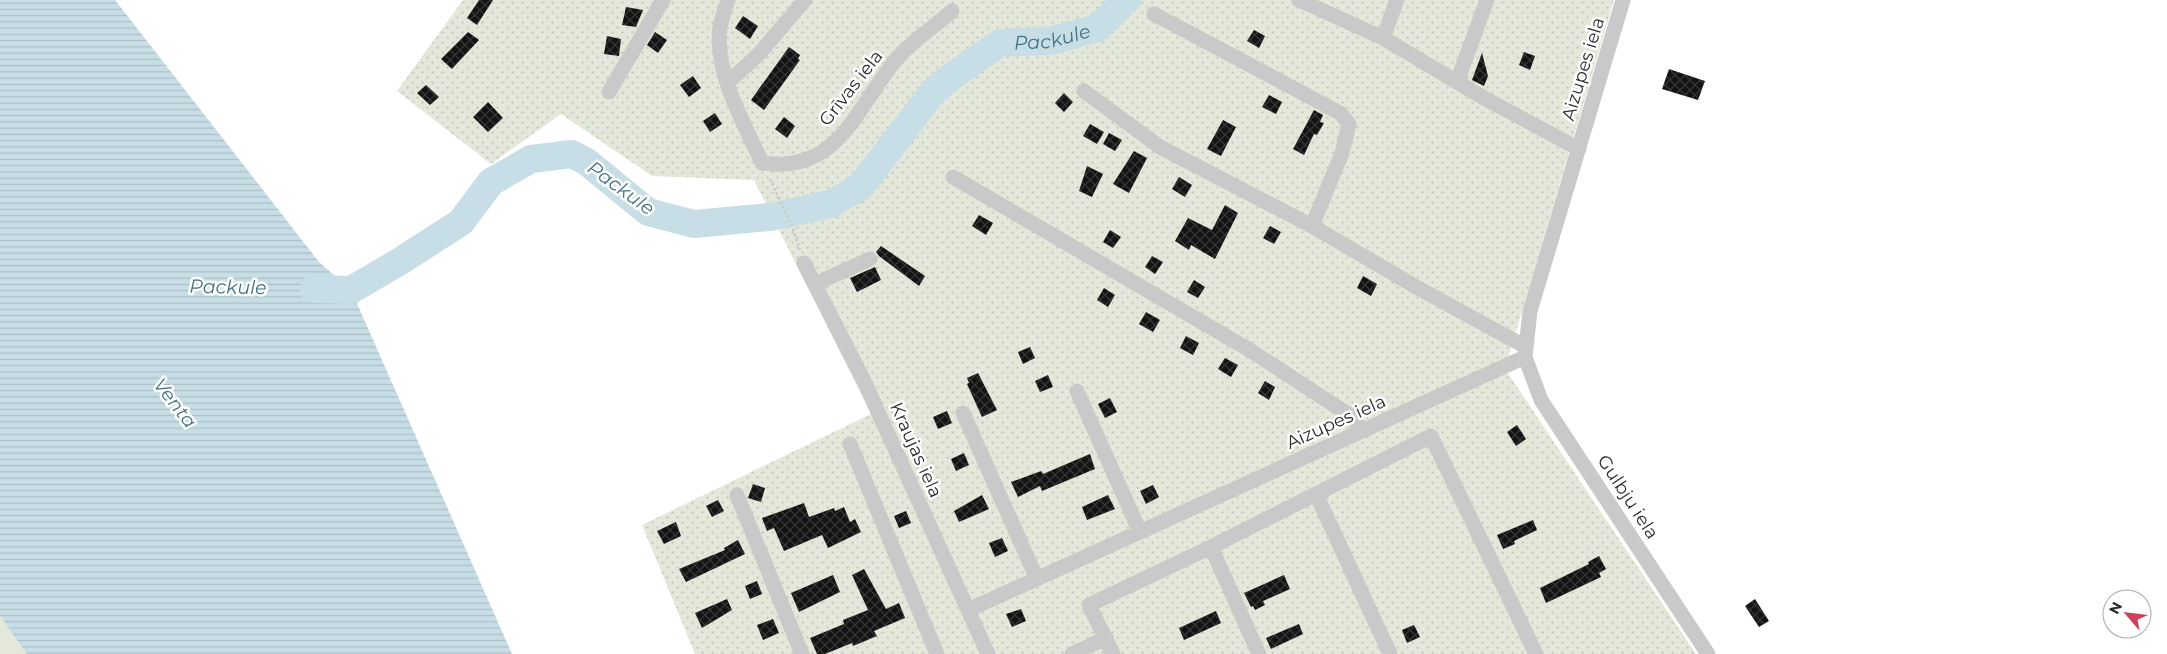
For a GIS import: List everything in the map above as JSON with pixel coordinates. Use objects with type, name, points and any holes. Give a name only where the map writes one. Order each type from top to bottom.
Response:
[{"type":"street","points":[[609,92],[663,0]]},
{"type":"street","name":"Grīvas iela","points":[[728,0],[720,27],[721,56],[726,84],[762,163],[794,165],[822,154],[848,128],[902,53],[952,11]]},
{"type":"street","points":[[726,84],[758,55],[805,0]]},
{"type":"street","points":[[1383,38],[1397,0]]},
{"type":"street","points":[[1457,82],[1487,0]]},
{"type":"street","name":"Aizupes iela","points":[[968,610],[1363,431],[1525,352],[1530,311],[1623,0]]},
{"type":"street","name":"Aizupes iela","points":[[1304,1],[1383,38],[1457,82],[1579,149]]},
{"type":"street","points":[[1154,14],[1340,113],[1349,124],[1342,153],[1312,226]]},
{"type":"street","points":[[1084,91],[1160,147],[1312,226],[1525,352]]},
{"type":"street","points":[[953,177],[1248,349],[1350,416],[1363,431]]},
{"type":"street","points":[[815,284],[870,259]]},
{"type":"street","name":"Kraujas iela","points":[[804,263],[865,383],[988,654]]},
{"type":"street","name":"Gulbju iela","points":[[1525,352],[1541,400],[1708,654]]},
{"type":"street","points":[[1077,391],[1140,532]]},
{"type":"street","points":[[963,413],[1037,579]]},
{"type":"street","points":[[1113,654],[1089,605],[1211,547],[1431,436],[1536,654]]},
{"type":"street","points":[[850,444],[937,654]]},
{"type":"street","points":[[1316,494],[1390,654]]},
{"type":"street","points":[[737,495],[802,654]]},
{"type":"street","points":[[1211,547],[1259,654]]},
{"type":"street","points":[[1072,654],[1106,638]]},
{"type":"path","points":[[774,187],[792,226],[804,263]]},
{"type":"shaded area","points":[[463,0],[1614,0],[1505,369],[1696,654],[695,654],[642,525],[871,414],[754,180],[652,176],[561,114],[491,164],[397,91]]},
{"type":"shaded area","points":[[0,604],[32,654],[0,654]]},
{"type":"water","name":"Venta","points":[[0,0],[115,0],[319,262],[351,290],[512,654],[27,654],[0,616]]},
{"type":"building","points":[[479,0],[493,0],[477,25],[467,18]]},
{"type":"building","points":[[626,7],[643,10],[636,27],[622,25]]},
{"type":"building","points":[[743,16],[758,26],[750,39],[735,28]]},
{"type":"building","points":[[1254,30],[1265,36],[1259,48],[1247,41]]},
{"type":"building","points":[[468,32],[479,40],[452,69],[441,59]]},
{"type":"building","points":[[655,32],[667,40],[658,53],[647,45]]},
{"type":"building","points":[[607,36],[621,39],[619,56],[604,54]]},
{"type":"building","points":[[789,47],[800,55],[798,59],[800,60],[764,110],[751,100]]},
{"type":"building","points":[[1524,52],[1535,56],[1530,70],[1519,65]]},
{"type":"building","points":[[1482,53],[1488,76],[1484,86],[1472,80]]},
{"type":"building","points":[[1669,69],[1705,81],[1698,100],[1662,89]]},
{"type":"building","points":[[693,76],[701,88],[689,97],[680,85]]},
{"type":"building","points":[[426,85],[439,97],[430,105],[417,93]]},
{"type":"building","points":[[1064,93],[1073,102],[1064,112],[1055,103]]},
{"type":"building","points":[[1269,95],[1282,102],[1276,114],[1262,107]]},
{"type":"building","points":[[488,102],[503,118],[488,132],[473,117]]},
{"type":"building","points":[[1314,110],[1323,115],[1320,122],[1324,123],[1317,135],[1314,134],[1304,155],[1293,149]]},
{"type":"building","points":[[715,113],[722,124],[710,132],[703,121]]},
{"type":"building","points":[[784,117],[795,126],[787,138],[775,129]]},
{"type":"building","points":[[1223,120],[1236,127],[1221,156],[1207,149]]},
{"type":"building","points":[[1090,124],[1104,132],[1097,144],[1083,136]]},
{"type":"building","points":[[1109,133],[1122,140],[1115,151],[1103,144]]},
{"type":"building","points":[[1134,151],[1147,158],[1129,193],[1113,184]]},
{"type":"building","points":[[1087,166],[1103,174],[1092,197],[1079,191]]},
{"type":"building","points":[[1179,177],[1192,185],[1185,197],[1172,189]]},
{"type":"building","points":[[1225,205],[1238,213],[1215,259],[1191,245],[1189,250],[1175,241],[1188,218],[1212,230]]},
{"type":"building","points":[[979,215],[993,223],[986,235],[972,226]]},
{"type":"building","points":[[1270,226],[1281,232],[1274,244],[1263,238]]},
{"type":"building","points":[[1110,230],[1121,237],[1113,248],[1103,242]]},
{"type":"building","points":[[881,246],[925,276],[919,286],[879,256],[876,252]]},
{"type":"building","points":[[1152,256],[1163,262],[1155,274],[1145,267]]},
{"type":"building","points":[[875,267],[881,280],[857,292],[850,278]]},
{"type":"building","points":[[1363,276],[1377,284],[1371,296],[1357,288]]},
{"type":"building","points":[[1194,280],[1205,287],[1198,298],[1187,292]]},
{"type":"building","points":[[1104,288],[1115,295],[1108,307],[1097,300]]},
{"type":"building","points":[[1146,312],[1160,320],[1153,332],[1139,324]]},
{"type":"building","points":[[1186,336],[1199,343],[1193,355],[1180,348]]},
{"type":"building","points":[[1030,347],[1035,358],[1023,364],[1018,352]]},
{"type":"building","points":[[1225,358],[1238,365],[1231,377],[1218,369]]},
{"type":"building","points":[[978,373],[997,410],[982,417],[967,384],[969,383],[967,378]]},
{"type":"building","points":[[1048,375],[1053,387],[1040,392],[1035,381]]},
{"type":"building","points":[[1265,381],[1275,387],[1269,400],[1258,393]]},
{"type":"building","points":[[1110,398],[1117,412],[1105,418],[1098,404]]},
{"type":"building","points":[[947,411],[952,423],[938,429],[933,417]]},
{"type":"building","points":[[1517,425],[1526,439],[1516,446],[1507,432]]},
{"type":"building","points":[[964,453],[969,465],[956,471],[951,459]]},
{"type":"building","points":[[1090,454],[1095,469],[1042,491],[1040,486],[1018,497],[1011,482],[1041,471],[1043,474]]},
{"type":"building","points":[[753,484],[765,488],[761,502],[748,498]]},
{"type":"building","points":[[1153,485],[1159,497],[1146,504],[1140,491]]},
{"type":"building","points":[[982,495],[989,509],[959,522],[954,511]]},
{"type":"building","points":[[1108,495],[1115,509],[1087,520],[1082,507]]},
{"type":"building","points":[[718,500],[724,511],[712,517],[706,506]]},
{"type":"building","points":[[804,503],[809,517],[834,508],[835,511],[844,507],[850,522],[855,519],[861,532],[828,548],[822,535],[784,551],[774,528],[767,531],[762,518]]},
{"type":"building","points":[[906,511],[911,523],[899,528],[894,516]]},
{"type":"building","points":[[1533,520],[1537,530],[1514,541],[1515,544],[1503,549],[1497,535]]},
{"type":"building","points":[[676,522],[681,536],[664,544],[657,531]]},
{"type":"building","points":[[1002,538],[1008,551],[995,557],[989,543]]},
{"type":"building","points":[[738,540],[745,554],[686,582],[679,569],[725,550],[724,548]]},
{"type":"building","points":[[1599,556],[1606,569],[1599,573],[1601,577],[1546,603],[1540,588],[1589,564],[1588,562]]},
{"type":"building","points":[[864,569],[886,609],[899,603],[905,618],[874,631],[877,636],[853,646],[852,643],[825,654],[817,654],[810,638],[844,624],[843,620],[868,610],[852,575]]},
{"type":"building","points":[[833,575],[840,592],[799,612],[791,593]]},
{"type":"building","points":[[1284,575],[1290,589],[1263,601],[1265,605],[1255,610],[1253,606],[1251,607],[1244,593]]},
{"type":"building","points":[[757,581],[762,594],[750,599],[745,586]]},
{"type":"building","points":[[727,599],[732,610],[702,628],[695,613]]},
{"type":"building","points":[[1755,599],[1769,621],[1759,627],[1745,606]]},
{"type":"building","points":[[1021,609],[1026,621],[1012,627],[1006,614]]},
{"type":"building","points":[[1216,611],[1221,623],[1184,640],[1179,628]]},
{"type":"building","points":[[773,619],[779,633],[763,640],[757,625]]},
{"type":"building","points":[[1299,624],[1303,634],[1271,649],[1266,638]]},
{"type":"building","points":[[1414,625],[1420,637],[1407,643],[1402,630]]},
{"type":"waterway","name":"Packule","points":[[314,289],[351,290],[399,262],[461,222],[491,182],[531,159],[572,154],[587,162],[648,212],[694,224],[770,217],[831,204],[861,186],[932,93],[955,74],[1000,43],[1050,41],[1097,28],[1127,0]]}]
